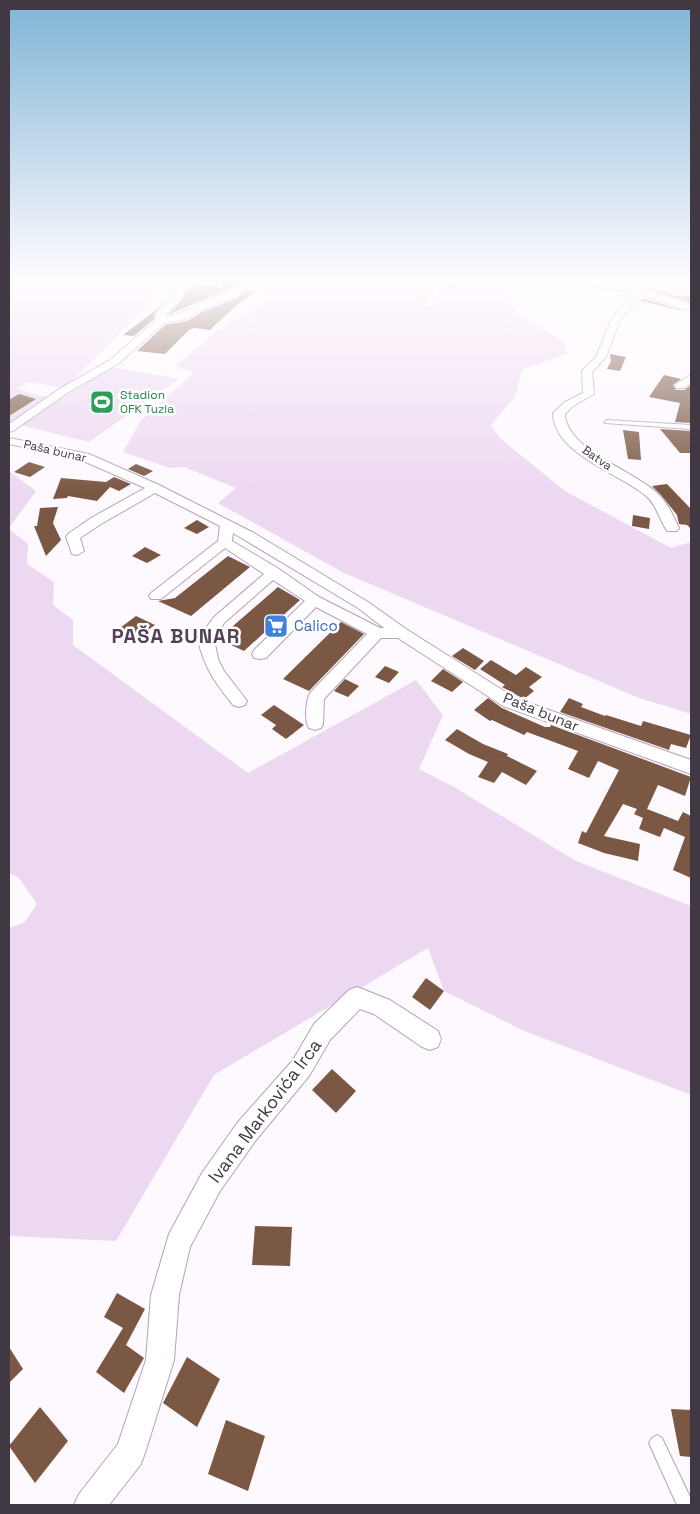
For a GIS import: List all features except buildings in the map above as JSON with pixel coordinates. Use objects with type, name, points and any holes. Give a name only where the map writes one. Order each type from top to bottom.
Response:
[{"type":"street","points":[[9,429],[66,390],[114,362],[128,350]]},
{"type":"street","name":"Batva","points":[[605,350],[597,364],[587,371],[589,394],[568,404],[559,413],[561,430],[594,457],[646,490],[663,506],[672,528]]},
{"type":"street","points":[[680,386],[691,378]]},
{"type":"street","name":"Paša bunar","points":[[9,441],[84,457],[155,488],[227,524],[363,605],[402,633],[508,702],[691,767]]},
{"type":"street","points":[[77,551],[73,537],[96,521],[155,488]]},
{"type":"street","points":[[156,596],[226,542],[227,524]]},
{"type":"street","points":[[226,542],[314,600],[377,633],[402,633]]},
{"type":"street","points":[[239,701],[220,678],[210,660],[206,639],[219,620],[274,572]]},
{"type":"street","points":[[260,654],[314,600]]},
{"type":"street","points":[[315,724],[316,697],[377,633]]},
{"type":"street","name":"Ivana Markovića Irca","points":[[90,1505],[130,1453],[160,1360],[165,1295],[178,1243],[211,1182],[247,1131],[301,1068],[322,1032],[357,997],[382,1007],[430,1039]]},
{"type":"lane","points":[[607,422],[691,427]]},
{"type":"lane","points":[[657,1443],[685,1505]]},
{"type":"shaded area","points":[[9,350],[103,350],[65,388],[28,382],[16,389],[50,398],[9,423]]},
{"type":"shaded area","points":[[195,350],[567,350],[568,353],[522,370],[515,397],[491,425],[501,439],[565,491],[671,548],[691,542],[691,714],[639,698],[344,573],[218,503],[236,488],[184,467],[170,468],[123,452],[141,420],[194,373],[175,366]]},
{"type":"shaded area","name":"Stadion OFK Tuzla","points":[[112,367],[179,379],[89,442],[20,425]]},
{"type":"shaded area","points":[[9,471],[36,491],[9,528]]},
{"type":"shaded area","points":[[9,529],[28,544],[27,564],[54,582],[53,605],[73,620],[73,645],[248,773],[416,680],[443,715],[419,769],[454,787],[576,861],[691,906],[691,1095],[522,1030],[444,991],[428,948],[214,1075],[116,1241],[9,1236],[9,928],[24,923],[37,904],[18,877],[9,873]]},
{"type":"place","name":"Stadion OFK Tuzla","points":[[102,402]]},
{"type":"place","name":"Calico","points":[[276,626]]},
{"type":"district","name":"PAŠA BUNAR","points":[[176,636]]}]
